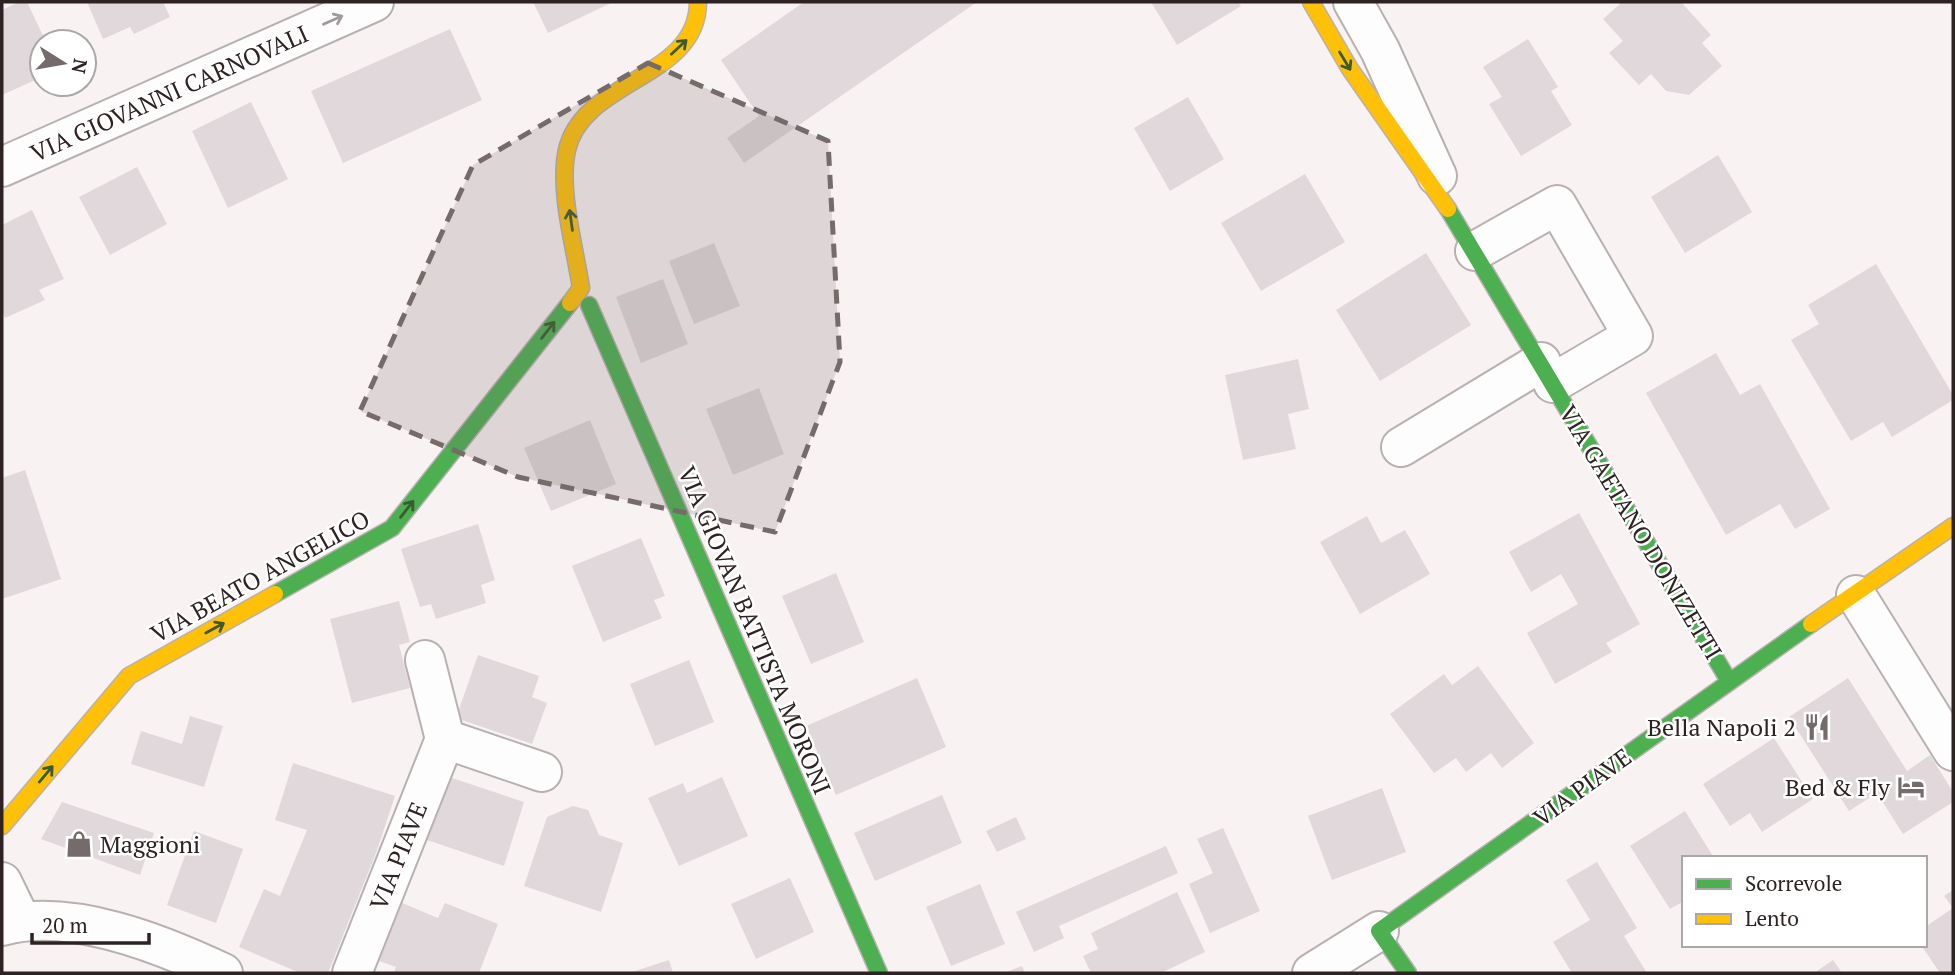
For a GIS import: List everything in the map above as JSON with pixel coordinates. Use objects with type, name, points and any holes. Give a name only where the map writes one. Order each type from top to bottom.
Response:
[{"type":"street","name":"VIA GIOVANNI CARNOVALI","points":[[2,167],[374,2]]},
{"type":"street","name":"VIA BEATO ANGELICO","points":[[2,827],[129,676],[392,528],[582,288],[564,161],[575,127],[588,110],[679,50],[695,30],[700,10],[698,2]]},
{"type":"street","name":"VIA GAETANO DONIZETTI","points":[[1311,2],[1350,69],[1467,237],[1729,681]]},
{"type":"street","name":"VIA GAETANO DONIZETTI","points":[[1353,2],[1380,50],[1467,237]]},
{"type":"street","name":"VIA GAETANO DONIZETTI","points":[[1401,447],[1547,373],[1633,336],[1557,205],[1467,237]]},
{"type":"street","name":"VIA GIOVAN BATTISTA MORONI","points":[[589,304],[879,973]]},
{"type":"street","name":"VIA PIAVE","points":[[1312,973],[1379,931],[1729,681],[1953,526]]},
{"type":"street","points":[[1856,595],[1953,751]]},
{"type":"street","points":[[425,660],[445,739],[542,772]]},
{"type":"street","name":"VIA PIAVE","points":[[352,973],[445,739]]},
{"type":"street","points":[[2,882],[11,923],[98,927],[167,947],[223,973]]},
{"type":"street","points":[[1379,931],[1408,973]]},
{"type":"highlighted area","points":[[648,63],[828,141],[840,362],[775,532],[518,477],[360,411],[473,165]]},
{"type":"building","points":[[19,2],[27,2],[39,28],[28,28],[28,83],[2,95],[2,10]]},
{"type":"building","points":[[87,2],[163,2],[170,17],[134,34],[130,27],[103,39]]},
{"type":"building","points":[[533,2],[613,2],[548,33]]},
{"type":"building","points":[[804,2],[977,2],[744,163],[727,138],[759,116],[721,60]]},
{"type":"building","points":[[1151,2],[1238,2],[1241,6],[1177,45]]},
{"type":"building","points":[[1622,2],[1681,2],[1711,35],[1702,43],[1722,66],[1689,95],[1666,91],[1651,74],[1639,85],[1609,53],[1623,41],[1603,19]]},
{"type":"building","points":[[450,29],[482,100],[343,163],[311,91]]},
{"type":"building","points":[[1528,39],[1558,87],[1551,91],[1572,125],[1521,156],[1489,104],[1502,97],[1483,67]]},
{"type":"building","points":[[1188,97],[1224,159],[1170,191],[1134,128]]},
{"type":"building","points":[[251,102],[288,179],[228,208],[192,131]]},
{"type":"building","points":[[1718,155],[1752,212],[1685,253],[1651,197]]},
{"type":"building","points":[[137,167],[167,224],[110,255],[79,197]]},
{"type":"building","points":[[1305,174],[1345,242],[1261,291],[1221,223]]},
{"type":"building","points":[[32,210],[64,279],[39,290],[45,300],[5,318],[2,311],[2,225]]},
{"type":"building","points":[[714,243],[740,306],[694,324],[669,261]]},
{"type":"building","points":[[1426,253],[1471,325],[1380,381],[1336,310]]},
{"type":"building","points":[[1876,264],[1953,395],[1953,400],[1892,437],[1883,422],[1851,441],[1791,340],[1819,324],[1808,305]]},
{"type":"building","points":[[663,279],[688,344],[641,363],[616,297]]},
{"type":"building","points":[[1716,353],[1740,395],[1760,384],[1830,509],[1795,529],[1780,504],[1726,535],[1646,393]]},
{"type":"building","points":[[1298,359],[1309,409],[1288,414],[1296,449],[1243,460],[1225,375]]},
{"type":"building","points":[[759,388],[784,454],[733,475],[706,409]]},
{"type":"building","points":[[590,420],[616,484],[551,511],[524,448]]},
{"type":"building","points":[[25,470],[61,579],[2,599],[2,478]]},
{"type":"building","points":[[1579,513],[1640,624],[1606,643],[1612,652],[1555,684],[1527,633],[1578,604],[1561,574],[1531,592],[1509,552]]},
{"type":"building","points":[[1367,516],[1381,543],[1405,530],[1430,574],[1360,614],[1320,542]]},
{"type":"building","points":[[478,524],[495,580],[481,585],[486,603],[436,619],[431,604],[420,607],[401,549]]},
{"type":"building","points":[[641,538],[665,596],[654,600],[662,618],[603,642],[572,566]]},
{"type":"building","points":[[836,573],[864,642],[811,664],[782,596]]},
{"type":"building","points":[[399,601],[410,642],[399,645],[410,688],[352,703],[330,619]]},
{"type":"building","points":[[478,655],[539,676],[532,697],[547,703],[532,744],[456,718]]},
{"type":"building","points":[[689,660],[714,722],[655,746],[630,684]]},
{"type":"building","points":[[1478,666],[1534,743],[1502,768],[1491,753],[1466,772],[1456,758],[1434,773],[1390,714],[1444,674],[1452,685]]},
{"type":"building","points":[[917,678],[946,747],[836,795],[806,726]]},
{"type":"building","points":[[1848,678],[1907,771],[1930,755],[1953,792],[1953,802],[1903,834],[1877,793],[1849,811],[1789,717]]},
{"type":"building","points":[[190,716],[223,726],[204,787],[131,764],[141,731],[182,744]]},
{"type":"building","points":[[1774,738],[1813,799],[1762,832],[1750,813],[1730,826],[1703,784]]},
{"type":"building","points":[[293,763],[395,796],[376,853],[328,973],[300,973],[239,947],[264,889],[280,896],[307,830],[275,820]]},
{"type":"building","points":[[449,777],[524,802],[504,866],[427,840]]},
{"type":"building","points":[[722,777],[748,836],[679,866],[648,798],[683,783],[687,793]]},
{"type":"building","points":[[1382,788],[1406,852],[1332,880],[1308,816]]},
{"type":"building","points":[[942,795],[962,843],[875,881],[854,833]]},
{"type":"building","points":[[62,802],[154,833],[140,875],[41,839]]},
{"type":"building","points":[[573,806],[588,810],[599,835],[623,843],[601,912],[524,886],[547,817]]},
{"type":"building","points":[[1685,811],[1713,856],[1682,856],[1682,902],[1670,909],[1630,846]]},
{"type":"building","points":[[1016,817],[1026,839],[997,852],[986,831]]},
{"type":"building","points":[[1223,828],[1260,911],[1210,933],[1189,884],[1213,873],[1197,839]]},
{"type":"building","points":[[194,831],[243,849],[216,923],[167,905]]},
{"type":"building","points":[[1166,846],[1178,873],[1059,926],[1064,938],[1034,952],[1016,912]]},
{"type":"building","points":[[1597,862],[1637,928],[1624,936],[1647,973],[1572,973],[1553,942],[1590,920],[1566,880]]},
{"type":"building","points":[[790,878],[814,932],[756,959],[731,904]]},
{"type":"building","points":[[980,884],[1005,944],[951,966],[926,907]]},
{"type":"building","points":[[1953,890],[1953,908],[1944,896]]},
{"type":"building","points":[[1177,892],[1205,952],[1161,973],[1091,973],[1083,956],[1098,949],[1091,933]]},
{"type":"building","points":[[402,903],[438,918],[445,903],[498,924],[479,973],[394,973],[396,967],[379,961]]},
{"type":"building","points":[[1953,908],[1953,973],[1940,973],[1922,947],[1927,947],[1927,926]]},
{"type":"building","points":[[669,960],[673,973],[629,973]]},
{"type":"building","points":[[1833,960],[1842,973],[1814,973]]},
{"type":"building","points":[[1022,966],[1025,973],[1004,973]]},
{"type":"traffic: fast","points":[[1448,209],[1729,681]]},
{"type":"traffic: fast","points":[[275,594],[392,528],[570,303]]},
{"type":"traffic: fast","points":[[589,305],[879,973]]},
{"type":"traffic: fast","points":[[1408,973],[1379,931],[1811,624]]},
{"type":"traffic: slow","points":[[570,303],[581,288],[568,219],[565,165],[567,150],[577,126],[615,92],[661,64],[680,48],[693,28],[698,2]]},
{"type":"traffic: slow","points":[[1311,2],[1350,69],[1448,209]]},
{"type":"traffic: slow","points":[[1811,624],[1953,526]]},
{"type":"traffic: slow","points":[[2,826],[129,676],[275,594]]},
{"type":"place","name":"Bella Napoli 2","points":[[1817,727]]},
{"type":"place","name":"Bed & Fly","points":[[1911,787]]},
{"type":"place","name":"Maggioni","points":[[79,844]]}]
